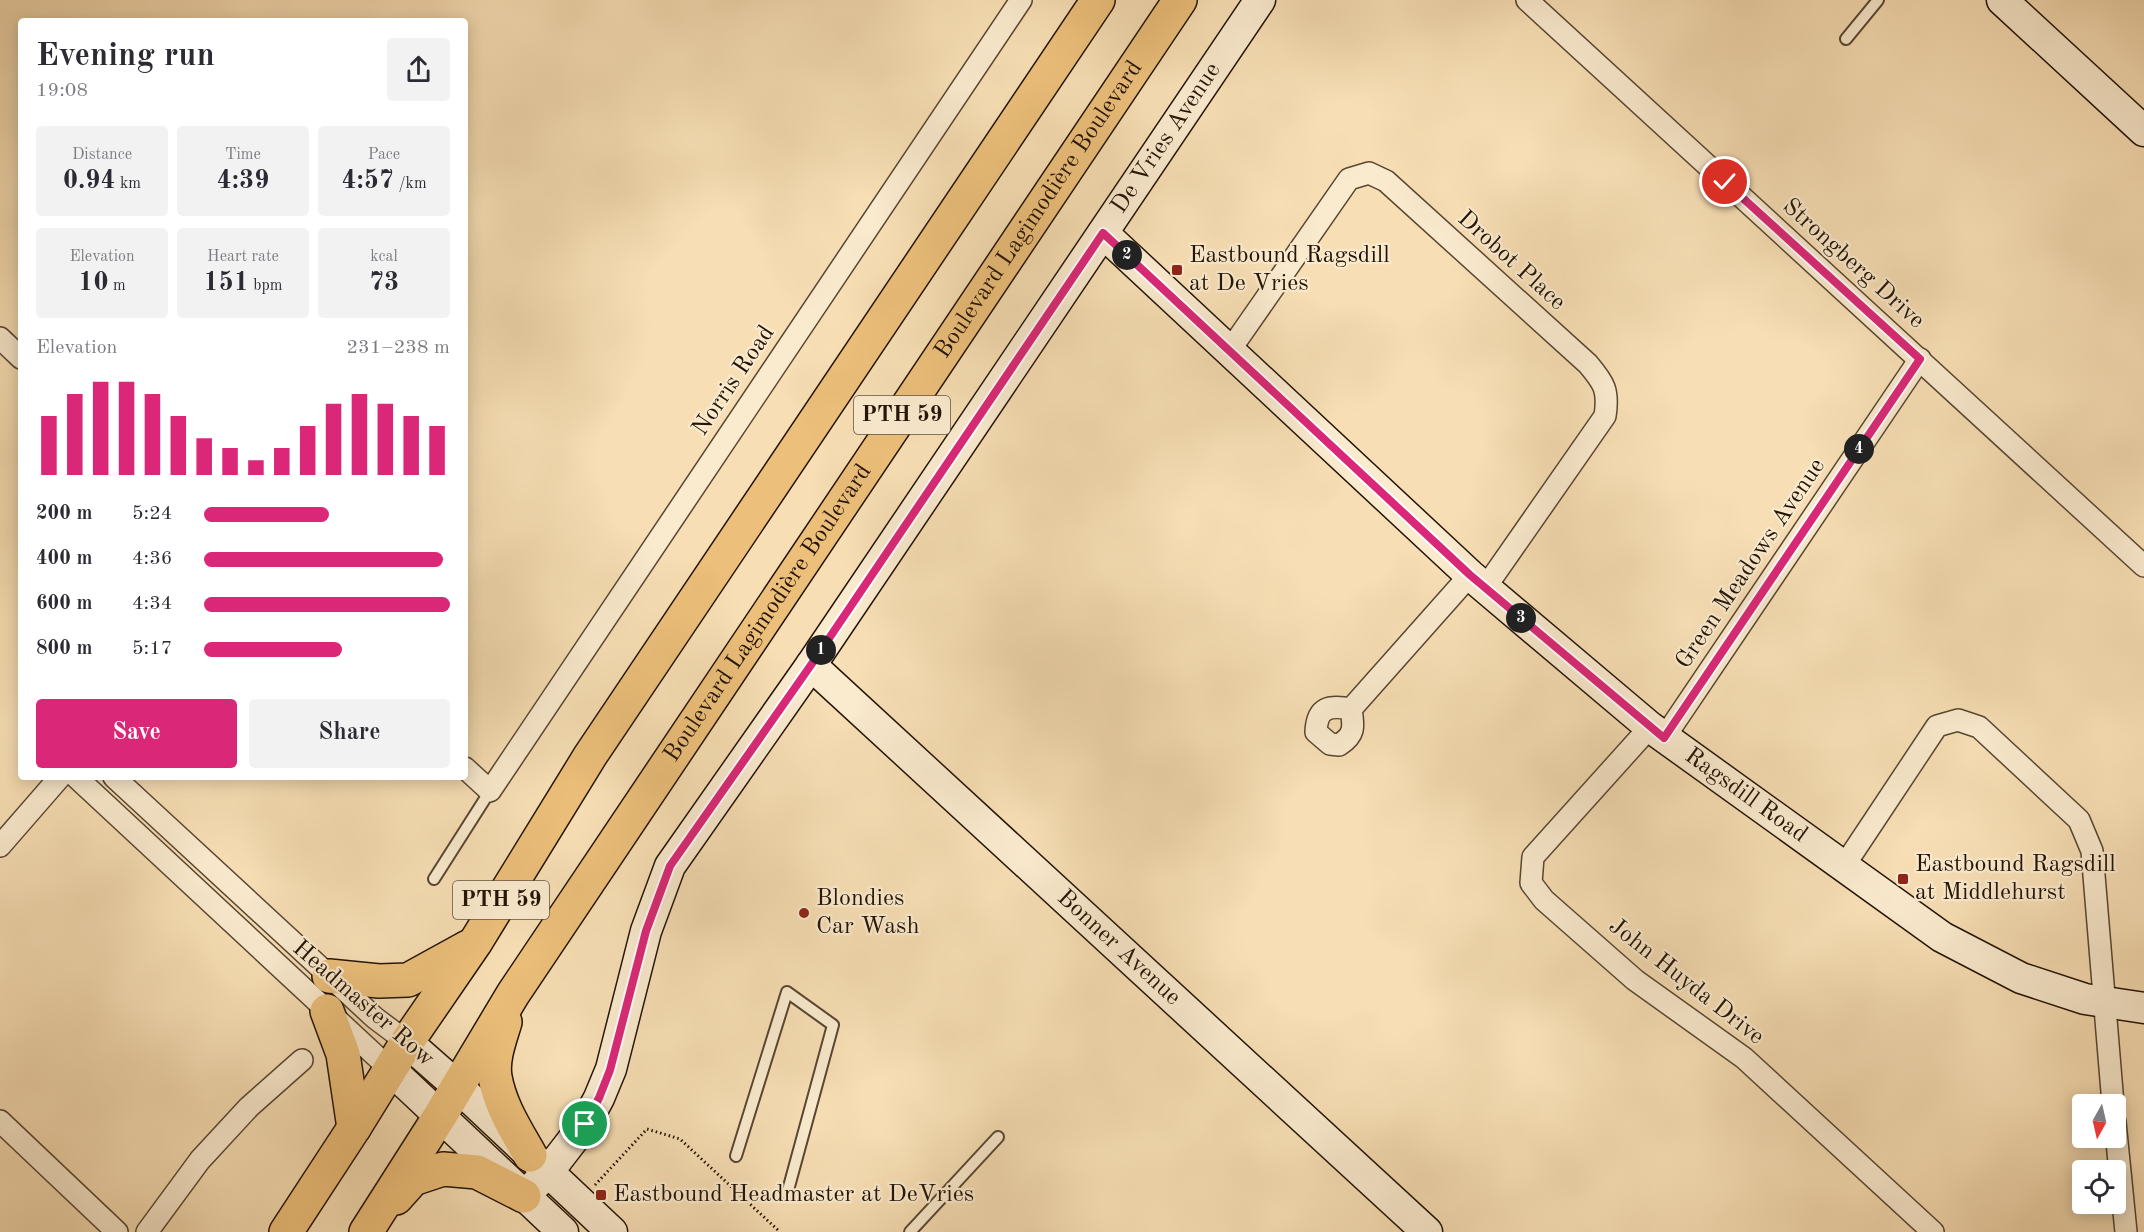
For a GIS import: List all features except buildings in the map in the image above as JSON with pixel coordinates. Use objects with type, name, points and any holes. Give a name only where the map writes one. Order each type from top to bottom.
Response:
[{"type":"main road","name":"PTH 59","points":[[286,1232],[407,1042],[475,943],[597,746],[1098,0]]},
{"type":"main road","name":"Boulevard Lagimodière Boulevard","points":[[367,1230],[440,1116],[513,994],[1180,0]]},
{"type":"main road","points":[[329,976],[379,981],[408,980],[475,943]]},
{"type":"main road","points":[[513,994],[496,1051],[495,1076],[505,1112],[539,1164]]},
{"type":"main road","points":[[327,1011],[343,1054],[354,1128]]},
{"type":"main road","points":[[367,1230],[413,1179],[443,1169],[477,1172],[524,1196]]},
{"type":"street","name":"Norris Road","points":[[490,791],[1021,0]]},
{"type":"street","name":"De Vries Avenue","points":[[524,1196],[539,1164],[585,1124],[604,1087],[646,931],[670,866],[811,665],[1260,0]]},
{"type":"street","name":"Strongberg Drive","points":[[1527,0],[2144,566]]},
{"type":"street","points":[[2002,0],[2144,130]]},
{"type":"street","name":"Drobot Place","points":[[1230,350],[1349,179],[1369,173],[1386,181],[1588,364],[1602,382],[1608,397],[1605,416],[1478,581],[1351,709]]},
{"type":"street","name":"Ragsdill Road","points":[[1103,233],[1478,581],[1657,732],[1942,937],[2021,978],[2105,1003],[2144,1008]]},
{"type":"street","points":[[0,338],[18,355]]},
{"type":"street","name":"Green Meadows Avenue","points":[[1657,732],[1920,359]]},
{"type":"street","name":"Bonner Avenue","points":[[811,665],[1427,1232]]},
{"type":"street","points":[[1844,866],[1937,726],[1958,720],[1979,727],[2079,820],[2092,851],[2112,1094]]},
{"type":"street","name":"John Huyda Drive","points":[[1657,732],[1533,857],[1531,882],[1544,900],[1635,980],[1744,1058],[1933,1232]]},
{"type":"street","points":[[468,771],[490,791]]},
{"type":"street","points":[[0,846],[57,780]]},
{"type":"street","name":"Headmaster Row","points":[[79,780],[563,1232]]},
{"type":"street","name":"Headmaster Row","points":[[117,780],[375,1018],[407,1042],[456,1086],[612,1232]]},
{"type":"street","points":[[147,1232],[200,1160],[249,1107],[302,1060]]},
{"type":"street","points":[[0,1121],[117,1232]]},
{"type":"street","points":[[2118,1148],[2126,1232]]},
{"type":"lane","points":[[1846,39],[1878,0]]},
{"type":"lane","points":[[434,879],[490,791]]},
{"type":"lane","points":[[736,1156],[788,992],[832,1025],[788,1194]]},
{"type":"lane","points":[[910,1232],[998,1137]]},
{"type":"path","points":[[595,1185],[647,1129],[680,1139],[780,1232]]},
{"type":"place","name":"Eastbound Ragsdill at De Vries","points":[[1177,270]]},
{"type":"place","name":"Eastbound Ragsdill at Middlehurst","points":[[1903,879]]},
{"type":"place","name":"Blondies Car Wash","points":[[804,913]]},
{"type":"place","name":"Eastbound Headmaster at DeVries","points":[[601,1195]]},
{"type":"route","points":[[585,1124],[610,1070],[646,931],[670,866],[811,665],[1103,233],[1470,575],[1664,738],[1920,359],[1725,182]]}]
